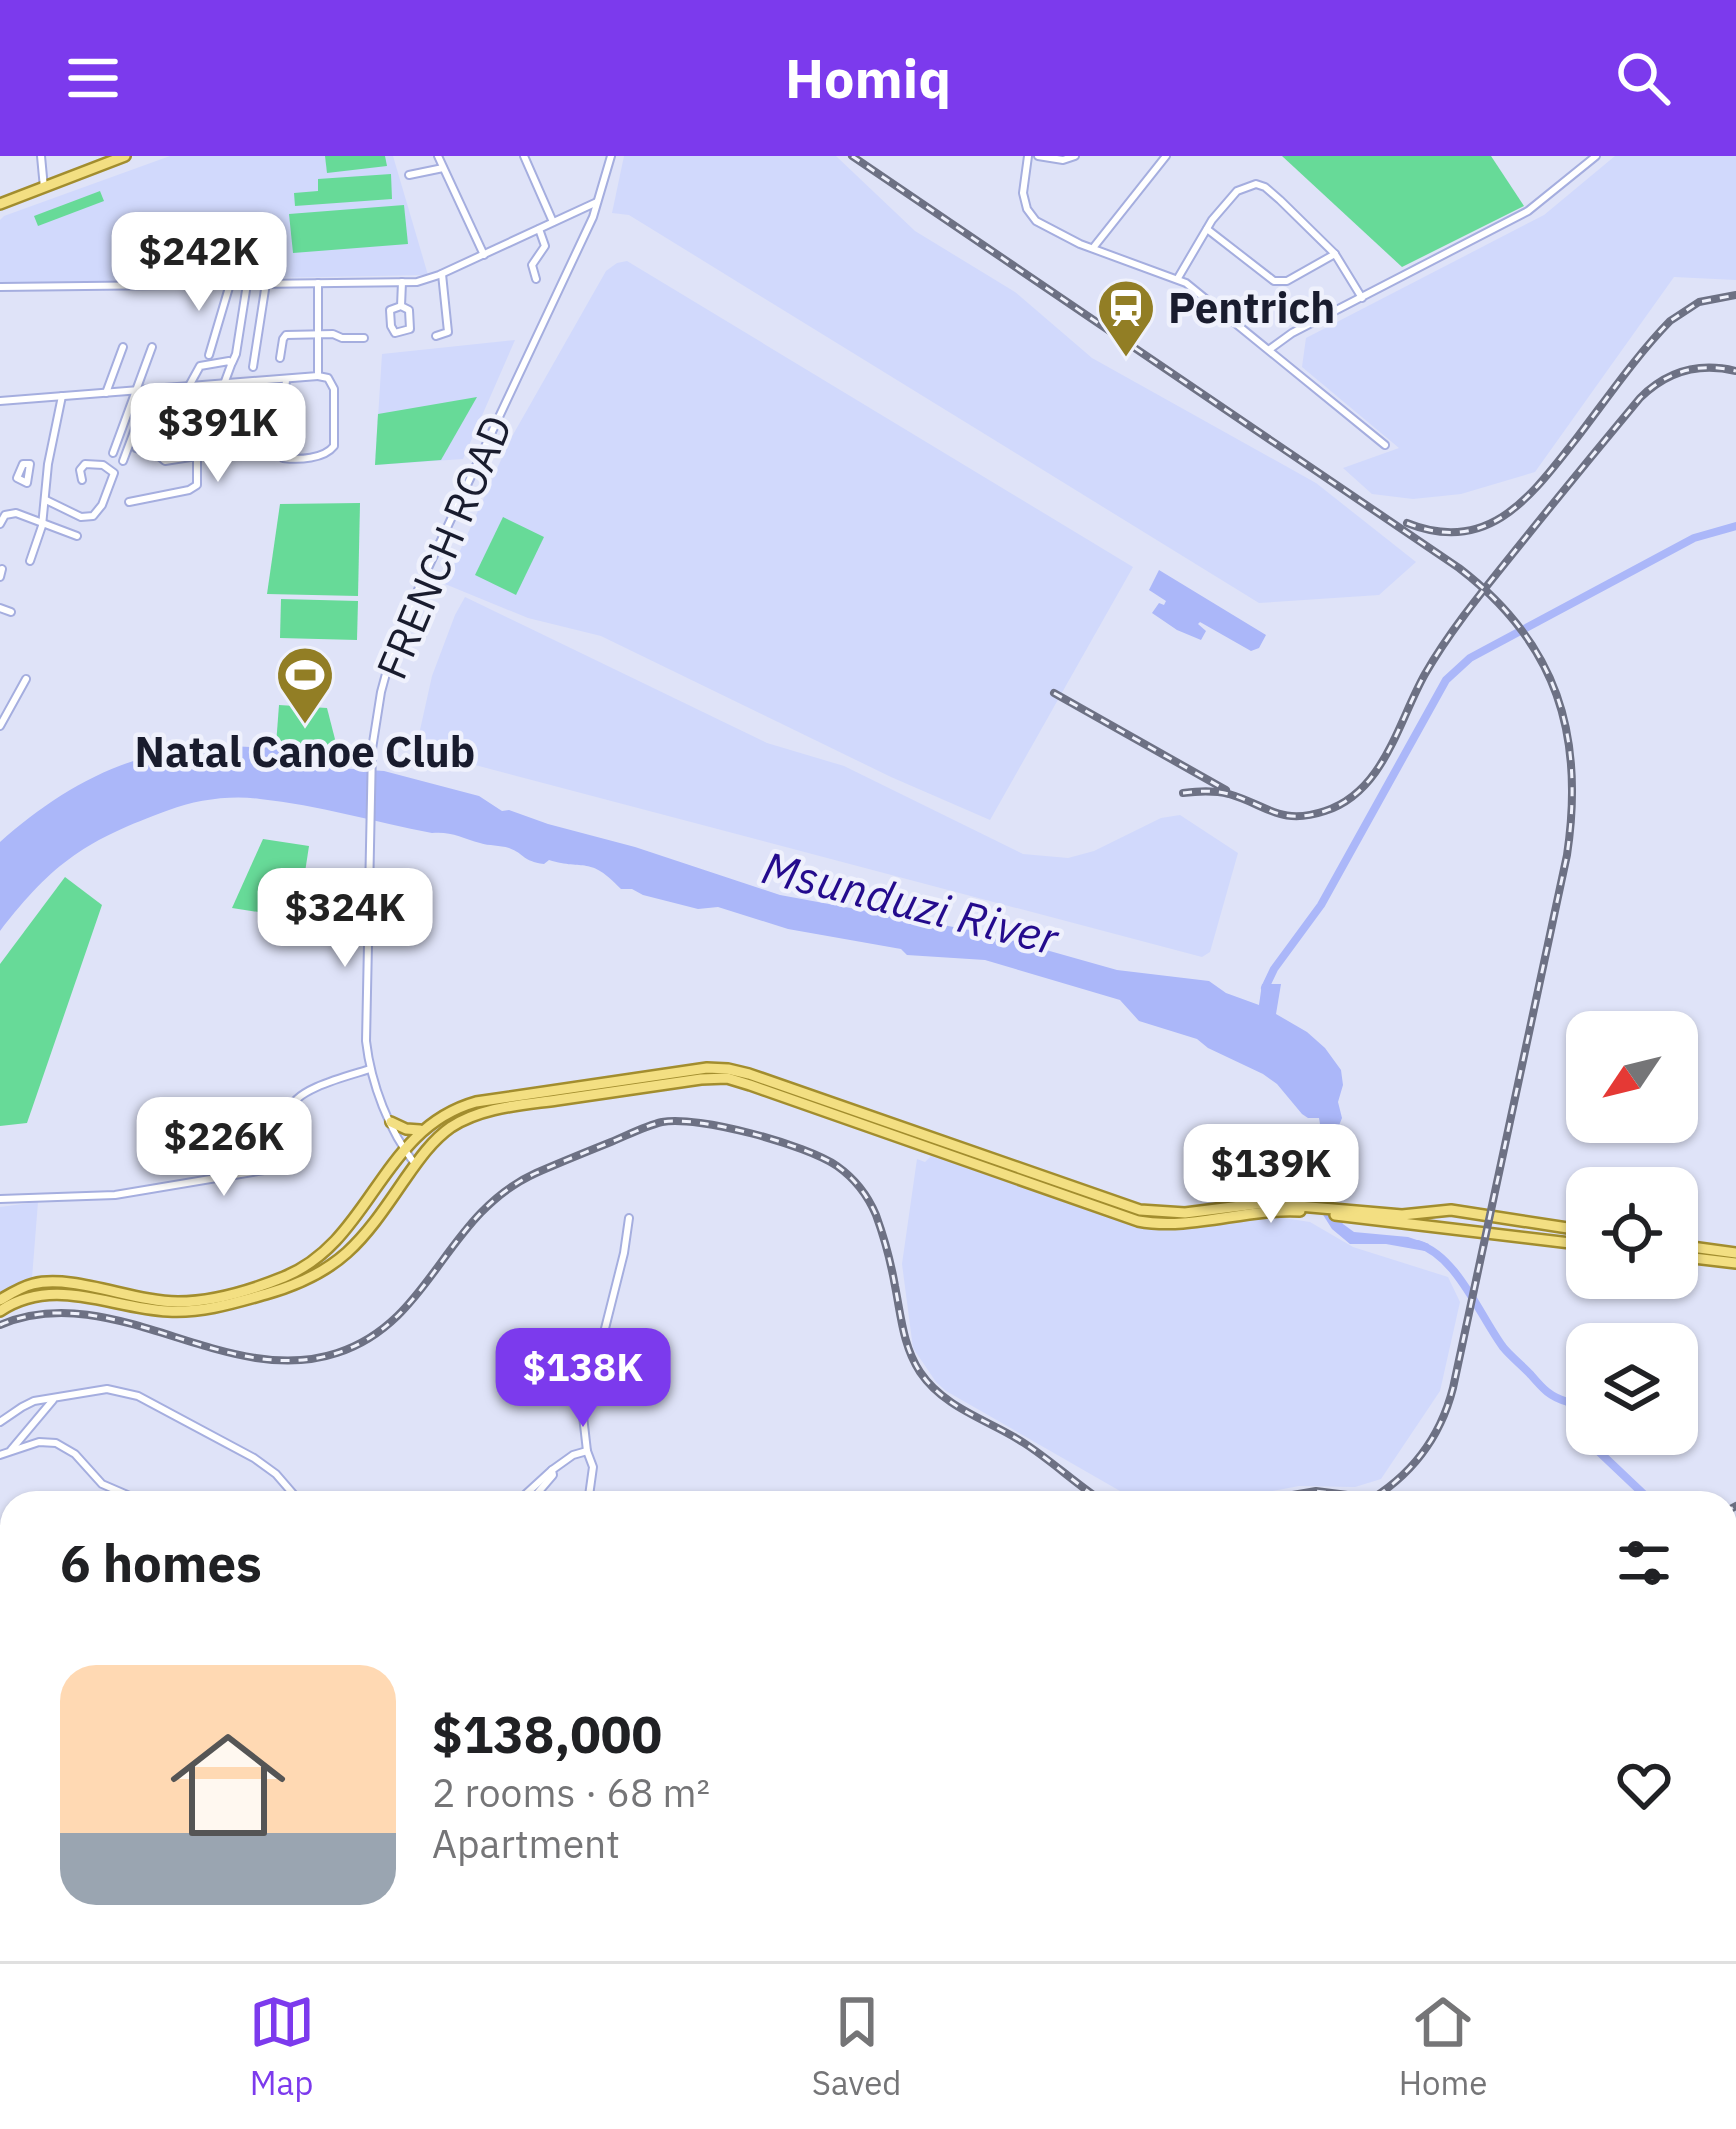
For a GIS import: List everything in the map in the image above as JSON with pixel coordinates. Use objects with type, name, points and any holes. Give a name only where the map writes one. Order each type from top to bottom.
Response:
[{"type":"main road","points":[[44,188],[136,156]]},
{"type":"main road","points":[[8,202],[119,158]]},
{"type":"main road","points":[[0,1300],[26,1286],[52,1282],[154,1300],[206,1300],[278,1280],[317,1259],[339,1238],[403,1149],[450,1111],[476,1102],[691,1070],[728,1069],[1140,1210],[1170,1213],[1264,1203],[1566,1242]]},
{"type":"main road","points":[[0,1311],[26,1297],[58,1293],[151,1310],[197,1310],[300,1283],[359,1243],[428,1148],[448,1129],[482,1113],[701,1079],[727,1078],[1138,1221],[1169,1225],[1309,1209]]},
{"type":"main road","points":[[391,1122],[409,1130],[424,1129]]},
{"type":"main road","points":[[1229,1206],[1255,1213]]},
{"type":"main road","points":[[1342,1213],[1402,1215],[1451,1210],[1566,1228]]},
{"type":"main road","points":[[1219,1217],[1232,1228]]},
{"type":"main road","points":[[1698,1248],[1736,1253]]},
{"type":"main road","points":[[1698,1259],[1736,1264]]},
{"type":"street","points":[[41,156],[44,188]]},
{"type":"street","points":[[438,156],[484,255]]},
{"type":"street","points":[[524,156],[553,222]]},
{"type":"street","name":"FRENCH ROAD","points":[[416,1164],[403,1149],[370,1069],[365,1025],[372,749],[381,692],[412,602],[588,228],[611,156]]},
{"type":"street","points":[[1028,156],[1023,193],[1032,216],[1056,233],[1178,279],[1385,445]]},
{"type":"street","points":[[1038,156],[1063,160],[1075,156]]},
{"type":"street","points":[[1093,248],[1166,156]]},
{"type":"street","points":[[1270,349],[1292,333],[1528,211],[1597,156]]},
{"type":"street","points":[[409,175],[443,168]]},
{"type":"street","points":[[1178,279],[1237,190],[1256,184],[1280,200],[1335,254],[1362,298]]},
{"type":"street","points":[[0,287],[428,280],[598,202]]},
{"type":"street","points":[[572,214],[584,216],[588,228]]},
{"type":"street","points":[[536,279],[532,265],[544,246],[539,229]]},
{"type":"street","points":[[1207,230],[1279,282],[1335,254]]},
{"type":"street","points":[[436,336],[448,332],[442,274]]},
{"type":"street","points":[[401,306],[402,282]]},
{"type":"street","points":[[318,283],[318,376]]},
{"type":"street","points":[[209,355],[230,284]]},
{"type":"street","points":[[224,384],[248,284]]},
{"type":"street","points":[[253,367],[266,284]]},
{"type":"street","points":[[401,306],[409,310],[410,329],[395,333],[390,310],[401,306]]},
{"type":"street","points":[[280,358],[286,335],[364,338]]},
{"type":"street","points":[[106,393],[123,347]]},
{"type":"street","points":[[113,453],[152,347]]},
{"type":"street","points":[[129,502],[194,489],[198,482],[193,386],[200,366],[232,363]]},
{"type":"street","points":[[0,400],[318,376],[328,378],[334,389],[333,448],[323,455],[290,459],[280,453],[286,379]]},
{"type":"street","points":[[123,461],[150,389]]},
{"type":"street","points":[[31,561],[42,523],[62,396]]},
{"type":"street","points":[[142,431],[197,439]]},
{"type":"street","points":[[136,448],[154,452],[163,460],[197,457]]},
{"type":"street","points":[[31,464],[48,468]]},
{"type":"street","points":[[46,500],[81,517],[93,516],[114,473],[103,465],[86,464],[80,470],[82,480]]},
{"type":"street","points":[[0,524],[5,515],[13,513],[77,536]]},
{"type":"street","points":[[0,608],[11,612]]},
{"type":"street","points":[[0,726],[26,679]]},
{"type":"street","points":[[0,704],[10,709]]},
{"type":"street","points":[[0,1199],[115,1195],[281,1167],[299,1150],[291,1111],[295,1099],[370,1069]]},
{"type":"street","points":[[590,1491],[593,1467],[583,1416],[624,1253],[628,1218]]},
{"type":"street","points":[[0,1422],[28,1403],[55,1397],[107,1389],[139,1396],[254,1458],[276,1474],[288,1491]]},
{"type":"street","points":[[10,1451],[55,1397]]},
{"type":"street","points":[[0,1455],[39,1442],[56,1443],[75,1454],[102,1484],[118,1491]]},
{"type":"street","points":[[529,1491],[573,1455],[587,1451]]},
{"type":"street","points":[[540,1491],[552,1470]]},
{"type":"shaded area","points":[[170,156],[393,156],[428,275],[0,283],[0,220],[4,216]]},
{"type":"shaded area","points":[[624,156],[836,156],[915,231],[1015,292],[1092,358],[1316,483],[1416,562],[1379,595],[1259,603],[629,215],[612,213]]},
{"type":"shaded area","points":[[1615,156],[1736,156],[1736,280],[1674,277],[1535,472],[1461,494],[1413,499],[1372,494],[1343,468],[1399,448],[1302,367],[1306,338],[1544,215]]},
{"type":"shaded area","points":[[627,261],[1133,567],[990,820],[601,636],[528,618],[445,584],[510,440],[606,271]]},
{"type":"shaded area","points":[[515,340],[463,459],[375,465],[382,354]]},
{"type":"shaded area","points":[[465,597],[767,743],[844,766],[1023,854],[1068,858],[1094,851],[1161,818],[1180,815],[1238,853],[1210,952],[1202,957],[426,752],[418,739],[432,676]]},
{"type":"shaded area","points":[[931,1156],[1139,1228],[1185,1227],[1251,1213],[1310,1222],[1353,1247],[1448,1277],[1460,1302],[1440,1391],[1381,1479],[1355,1487],[1299,1486],[1273,1491],[1120,1491],[946,1391],[913,1348],[902,1264],[917,1159],[925,1162]]},
{"type":"shaded area","points":[[38,1202],[32,1278],[0,1294],[0,1207]]},
{"type":"green space","points":[[325,156],[385,156],[387,166],[327,173]]},
{"type":"green space","points":[[1282,156],[1491,156],[1524,206],[1402,267]]},
{"type":"green space","points":[[391,174],[392,199],[295,206],[294,193],[318,191],[318,179]]},
{"type":"green space","points":[[100,191],[104,201],[38,226],[34,216]]},
{"type":"green space","points":[[404,205],[408,244],[293,253],[289,214]]},
{"type":"green space","points":[[477,397],[441,460],[375,465],[378,414]]},
{"type":"green space","points":[[360,503],[358,596],[267,594],[280,504]]},
{"type":"green space","points":[[503,517],[544,537],[516,595],[475,575]]},
{"type":"green space","points":[[281,599],[358,601],[357,640],[280,638]]},
{"type":"green space","name":"Natal Canoe Club","points":[[279,705],[327,708],[337,747],[276,745]]},
{"type":"green space","points":[[263,839],[309,846],[298,918],[232,908]]},
{"type":"green space","points":[[65,877],[102,905],[27,1123],[0,1126],[0,964]]},
{"type":"water","points":[[1159,570],[1266,635],[1259,648],[1251,651],[1200,622],[1206,631],[1201,640],[1152,613],[1166,601],[1149,590]]},
{"type":"water","points":[[207,745],[299,749],[338,768],[384,771],[479,796],[502,811],[635,847],[780,895],[986,933],[1117,970],[1209,981],[1259,1005],[1262,984],[1281,984],[1276,1014],[1307,1032],[1341,1070],[1338,1102],[1342,1118],[1322,1177],[1343,1224],[1354,1232],[1429,1244],[1425,1251],[1350,1244],[1332,1229],[1309,1187],[1319,1118],[1302,1114],[1263,1074],[1197,1039],[1139,1021],[1120,1000],[985,960],[907,955],[901,949],[788,929],[718,907],[698,909],[621,889],[594,868],[549,860],[537,863],[509,848],[451,834],[260,799],[190,804],[116,832],[74,856],[38,887],[0,931],[0,842],[52,802],[109,770]]},
{"type":"waterway","points":[[1265,988],[1321,905],[1446,680],[1470,658],[1694,538],[1736,526]]},
{"type":"waterway","name":"Msunduzi River","points":[[1418,1244],[1456,1274],[1506,1351],[1547,1392],[1568,1402],[1595,1448],[1640,1491]]},
{"type":"railway","points":[[852,156],[1459,568],[1520,628],[1556,695],[1572,770],[1567,855],[1453,1388],[1440,1424],[1421,1455],[1382,1491]]},
{"type":"railway","points":[[1407,523],[1462,532],[1505,515],[1542,481],[1670,321],[1699,302],[1736,295]]},
{"type":"railway","points":[[1183,793],[1223,793],[1296,816],[1345,802],[1375,772],[1425,674],[1463,616],[1640,398],[1684,371],[1736,371]]},
{"type":"railway","points":[[1054,693],[1226,790]]},
{"type":"railway","points":[[0,1325],[42,1314],[84,1314],[253,1357],[295,1360],[337,1353],[396,1318],[479,1214],[505,1192],[536,1173],[649,1126],[700,1123],[802,1149],[849,1176],[876,1215],[906,1341],[920,1372],[955,1405],[1024,1443],[1089,1491]]},
{"type":"place","name":"Pentrich","points":[[1126,359]]},
{"type":"place","name":"Natal Canoe Club","points":[[305,726]]}]
